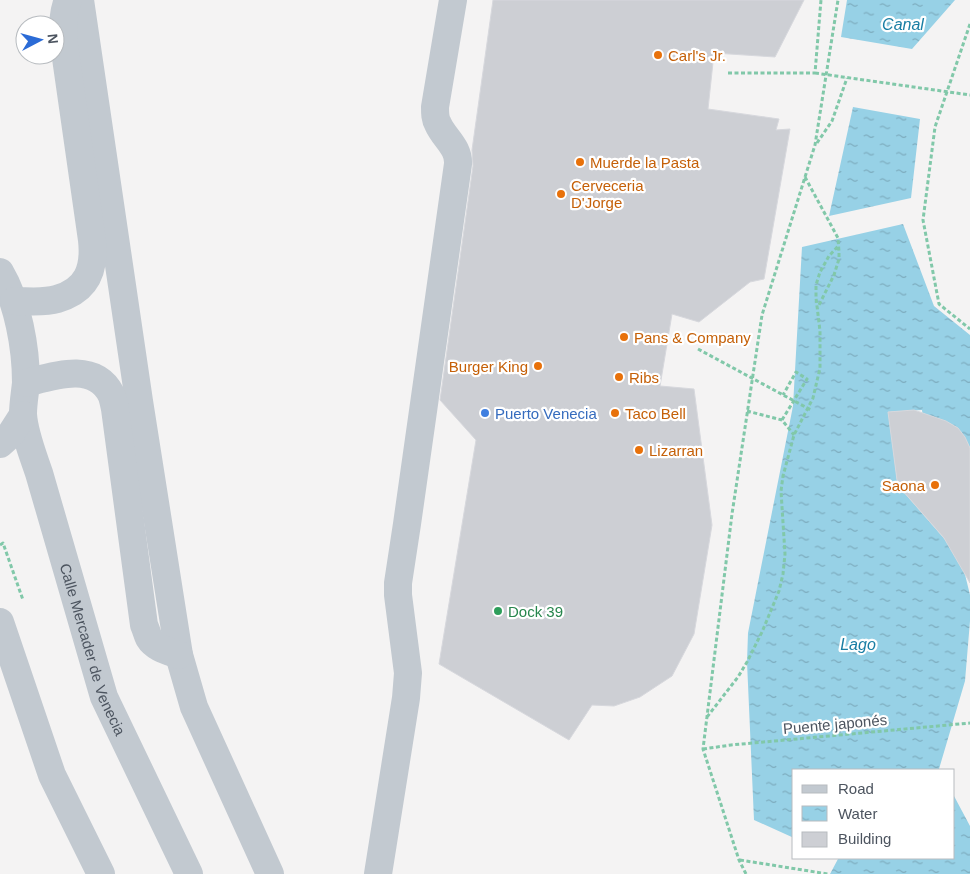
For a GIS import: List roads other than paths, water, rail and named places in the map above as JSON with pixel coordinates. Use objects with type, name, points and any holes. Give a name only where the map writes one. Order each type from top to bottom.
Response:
[{"type":"street","points":[[14,301],[47,300],[69,294],[87,277],[91,268],[92,240],[63,37],[64,16],[68,0]]},
{"type":"street","points":[[80,0],[140,410],[179,655],[194,707],[270,874]]},
{"type":"street","points":[[378,874],[406,698],[408,673],[398,583],[408,524],[458,164],[455,149],[438,124],[435,107],[453,0]]},
{"type":"street","name":"Calle Mercader de Venecia","points":[[0,272],[7,283],[17,313],[25,361],[26,383],[23,415],[28,440],[42,482],[104,697],[189,874]]},
{"type":"street","points":[[26,383],[69,373],[84,374],[105,384],[112,395],[116,409],[144,625],[149,638],[155,644],[179,655]]},
{"type":"street","name":"Calle Mercader de Venecia","points":[[0,444],[10,435],[23,415]]},
{"type":"street","points":[[0,622],[52,775],[101,874]]},
{"type":"water","name":"Canal","points":[[847,0],[955,0],[912,49],[841,37]]},
{"type":"water","points":[[853,107],[920,119],[911,198],[829,216]]},
{"type":"water","name":"Lago","points":[[903,224],[934,306],[970,335],[970,448],[966,439],[952,424],[923,418],[922,410],[889,412],[897,480],[902,490],[961,558],[970,595],[970,621],[965,681],[939,769],[792,769],[792,837],[754,820],[747,662],[748,633],[793,406],[802,247]]},
{"type":"water","points":[[955,798],[970,826],[970,874],[830,874],[838,859],[955,859]]},
{"type":"place","name":"Carl's Jr.","points":[[658,55]]},
{"type":"place","name":"Muerde la Pasta","points":[[580,162]]},
{"type":"place","name":"Cerveceria D'Jorge","points":[[561,194]]},
{"type":"place","name":"Pans & Company","points":[[624,337]]},
{"type":"place","name":"Burger King","points":[[538,366]]},
{"type":"place","name":"Ribs","points":[[619,377]]},
{"type":"place","name":"Puerto Venecia","points":[[485,413]]},
{"type":"place","name":"Taco Bell","points":[[615,413]]},
{"type":"place","name":"Lizarran","points":[[639,450]]},
{"type":"place","name":"Saona","points":[[935,485]]},
{"type":"place","name":"Dock 39","points":[[498,611]]}]
